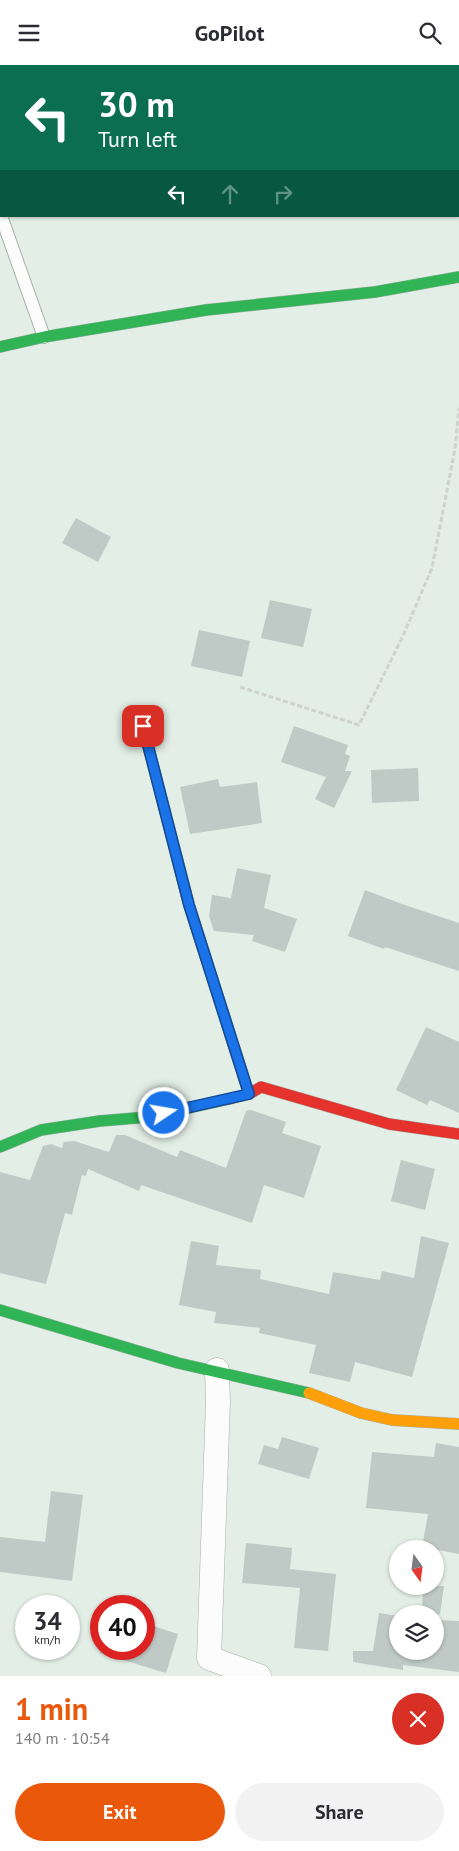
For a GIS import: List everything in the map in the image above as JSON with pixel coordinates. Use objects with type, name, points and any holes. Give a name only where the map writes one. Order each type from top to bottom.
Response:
[{"type":"street","points":[[0,347],[44,337],[206,310],[376,292],[459,277]]},
{"type":"street","points":[[143,726],[189,905],[249,1094]]},
{"type":"street","points":[[0,1147],[41,1130],[100,1121],[148,1117],[249,1094],[261,1087],[389,1124],[459,1134]]},
{"type":"street","points":[[0,1310],[178,1363],[302,1390],[361,1413],[392,1420],[459,1424]]},
{"type":"street","points":[[217,1370],[218,1402],[207,1667],[259,1676]]},
{"type":"lane","points":[[1,217],[44,337]]},
{"type":"path","points":[[240,687],[359,725],[404,636],[432,568],[455,449],[459,408]]},
{"type":"building","points":[[76,518],[111,537],[98,562],[62,543]]},
{"type":"building","points":[[270,600],[312,609],[303,647],[261,638]]},
{"type":"building","points":[[199,630],[250,641],[242,677],[191,666]]},
{"type":"building","points":[[294,726],[348,745],[345,754],[350,756],[345,771],[352,771],[334,808],[315,799],[326,777],[281,762]]},
{"type":"building","points":[[418,768],[419,801],[372,803],[371,770]]},
{"type":"building","points":[[218,779],[220,787],[257,782],[262,823],[190,834],[180,787]]},
{"type":"building","points":[[237,868],[271,875],[264,908],[297,919],[285,952],[252,941],[254,935],[214,931],[209,916],[212,895],[231,898]]},
{"type":"building","points":[[365,890],[459,923],[459,971],[385,947],[384,949],[348,936]]},
{"type":"building","points":[[426,1027],[459,1042],[459,1113],[430,1100],[427,1105],[396,1090]]},
{"type":"building","points":[[251,1110],[286,1122],[282,1133],[321,1146],[304,1198],[264,1185],[252,1223],[141,1185],[139,1191],[88,1169],[86,1176],[82,1175],[72,1215],[65,1213],[46,1284],[0,1273],[0,1172],[30,1180],[43,1146],[51,1144],[62,1148],[64,1142],[74,1141],[109,1152],[116,1135],[125,1135],[177,1157],[180,1150],[226,1168],[246,1111]]},
{"type":"building","points":[[401,1160],[435,1169],[425,1210],[391,1201]]},
{"type":"building","points":[[421,1236],[449,1243],[412,1377],[355,1362],[350,1382],[309,1373],[316,1345],[259,1333],[260,1328],[214,1323],[216,1312],[179,1305],[191,1241],[219,1246],[216,1265],[261,1270],[260,1279],[329,1294],[333,1272],[380,1280],[382,1271],[414,1278]]},
{"type":"building","points":[[282,1437],[319,1448],[309,1479],[258,1464],[264,1445],[278,1449]]},
{"type":"building","points":[[436,1443],[459,1447],[459,1554],[444,1551],[444,1540],[423,1540],[428,1514],[366,1508],[372,1452],[434,1457]]},
{"type":"building","points":[[51,1491],[83,1495],[72,1581],[0,1572],[0,1537],[45,1542]]},
{"type":"building","points":[[246,1543],[292,1548],[290,1569],[336,1574],[328,1651],[294,1648],[300,1588],[242,1583]]},
{"type":"building","points":[[423,1595],[443,1595],[441,1605],[422,1605]]},
{"type":"building","points":[[379,1613],[389,1615],[389,1660],[444,1660],[444,1620],[459,1621],[459,1672],[403,1665],[403,1670],[353,1662],[353,1651],[373,1651]]},
{"type":"building","points":[[155,1627],[178,1634],[166,1673],[123,1660],[155,1660]]},
{"type":"traffic: fast","points":[[0,347],[44,337],[206,310],[375,292],[459,277]]},
{"type":"traffic: fast","points":[[0,1147],[41,1130],[100,1121],[148,1117],[229,1099]]},
{"type":"traffic: fast","points":[[0,1310],[178,1363],[309,1393]]},
{"type":"traffic: slow","points":[[143,726],[189,905],[249,1094]]},
{"type":"traffic: slow","points":[[309,1393],[361,1413],[392,1420],[459,1424]]},
{"type":"traffic: jam","points":[[229,1099],[249,1094],[261,1087],[389,1124],[459,1134]]},
{"type":"route","points":[[143,726],[163,797],[189,905],[249,1094],[164,1113]]}]
